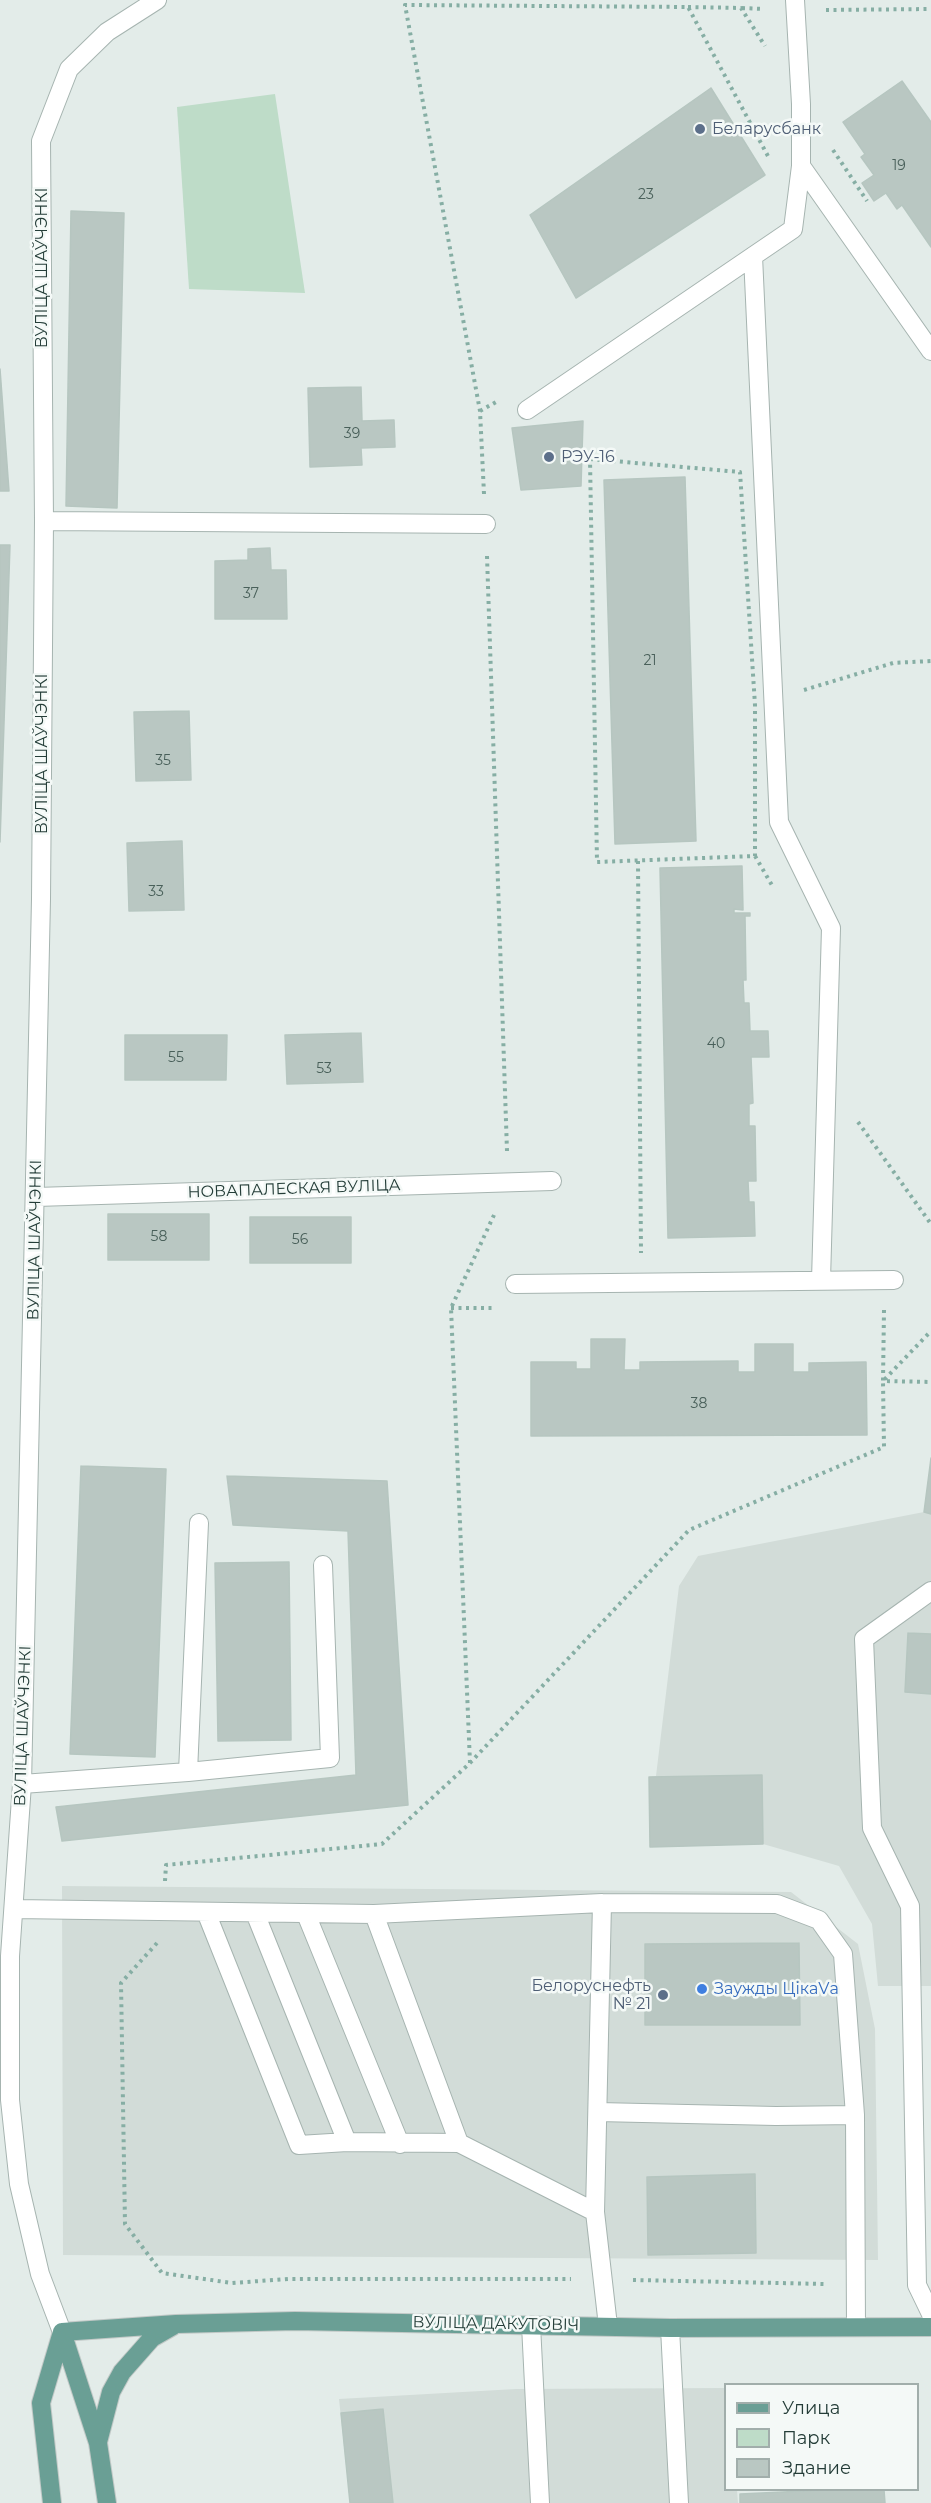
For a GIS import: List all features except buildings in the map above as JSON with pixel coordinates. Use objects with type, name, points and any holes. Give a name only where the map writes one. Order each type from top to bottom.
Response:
[{"type":"main road","name":"ВУЛІЦА ДАКУТОВІЧ","points":[[62,2332],[176,2324],[295,2321],[670,2328],[931,2327]]},
{"type":"main road","name":"ВУЛІЦА ШАЎЧЭНКІ","points":[[98,2443],[111,2392],[122,2372],[152,2338],[176,2324]]},
{"type":"main road","name":"ВУЛІЦА ШАЎЧЭНКІ","points":[[62,2332],[98,2443],[107,2503]]},
{"type":"main road","points":[[52,2503],[41,2403],[62,2332]]},
{"type":"street","name":"ВУЛІЦА ШАЎЧЭНКІ","points":[[62,2332],[40,2274],[19,2184],[10,2100],[10,1956],[22,1784],[36,1197],[44,521],[41,141],[69,69],[107,32],[157,0]]},
{"type":"street","points":[[527,410],[793,229],[801,166],[801,104],[795,5]]},
{"type":"street","points":[[801,166],[931,351]]},
{"type":"street","points":[[753,256],[779,822],[831,927],[821,1280]]},
{"type":"street","points":[[44,521],[486,524]]},
{"type":"street","name":"НОВАПАЛЕСКАЯ ВУЛІЦА","points":[[36,1197],[552,1181]]},
{"type":"street","points":[[515,1284],[894,1280]]},
{"type":"street","points":[[188,1772],[199,1523]]},
{"type":"street","points":[[22,1784],[188,1772],[330,1758],[322,1564]]},
{"type":"street","points":[[931,1592],[927,1592],[864,1640],[872,1828],[910,1906],[917,2285],[931,2314]]},
{"type":"street","points":[[14,1909],[374,1914],[602,1903],[777,1904],[819,1920],[843,1954],[855,2115],[856,2327]]},
{"type":"street","points":[[602,1903],[595,2212],[608,2326]]},
{"type":"street","points":[[206,1912],[299,2145],[347,2142],[459,2143],[595,2212]]},
{"type":"street","points":[[255,1913],[347,2142]]},
{"type":"street","points":[[306,1914],[400,2144]]},
{"type":"street","points":[[374,1914],[459,2143]]},
{"type":"street","points":[[598,2112],[776,2116],[855,2115]]},
{"type":"street","points":[[531,2325],[540,2503]]},
{"type":"street","points":[[670,2328],[679,2503]]},
{"type":"path","points":[[470,1763],[451,1308],[508,1183],[486,524],[480,411],[405,5],[688,7],[771,162]]},
{"type":"path","points":[[741,8],[795,5],[931,9]]},
{"type":"path","points":[[755,856],[597,862],[590,459],[740,472],[755,705],[755,856],[778,895]]},
{"type":"path","points":[[801,691],[893,663],[931,661]]},
{"type":"path","points":[[755,705],[766,701]]},
{"type":"path","points":[[638,861],[641,1255],[652,1254]]},
{"type":"path","points":[[827,1079],[931,1224]]},
{"type":"path","points":[[855,2285],[601,2279],[288,2279],[232,2283],[162,2273],[125,2224],[121,1983],[162,1937],[166,1865],[382,1844],[470,1763],[689,1530],[884,1447],[883,1381],[931,1331]]},
{"type":"path","points":[[883,1381],[931,1382]]},
{"type":"shaded area","points":[[931,1458],[931,1986],[878,1986],[872,1924],[839,1866],[763,1844],[650,1847],[649,1777],[656,1776],[679,1586],[698,1556],[924,1512]]},
{"type":"shaded area","points":[[62,1886],[791,1892],[858,1944],[875,2029],[878,2260],[63,2255]]},
{"type":"shaded area","points":[[724,2388],[724,2491],[737,2491],[738,2503],[350,2503],[339,2399],[516,2389]]},
{"type":"green space","points":[[275,94],[305,293],[189,289],[177,107]]},
{"type":"place","name":"Беларусбанк","points":[[700,129]]},
{"type":"place","name":"РЭУ-16","points":[[549,457]]},
{"type":"place","name":"Заужды ЦікаVа","points":[[702,1989]]},
{"type":"place","name":"Белоруснефть № 21","points":[[663,1995]]}]
